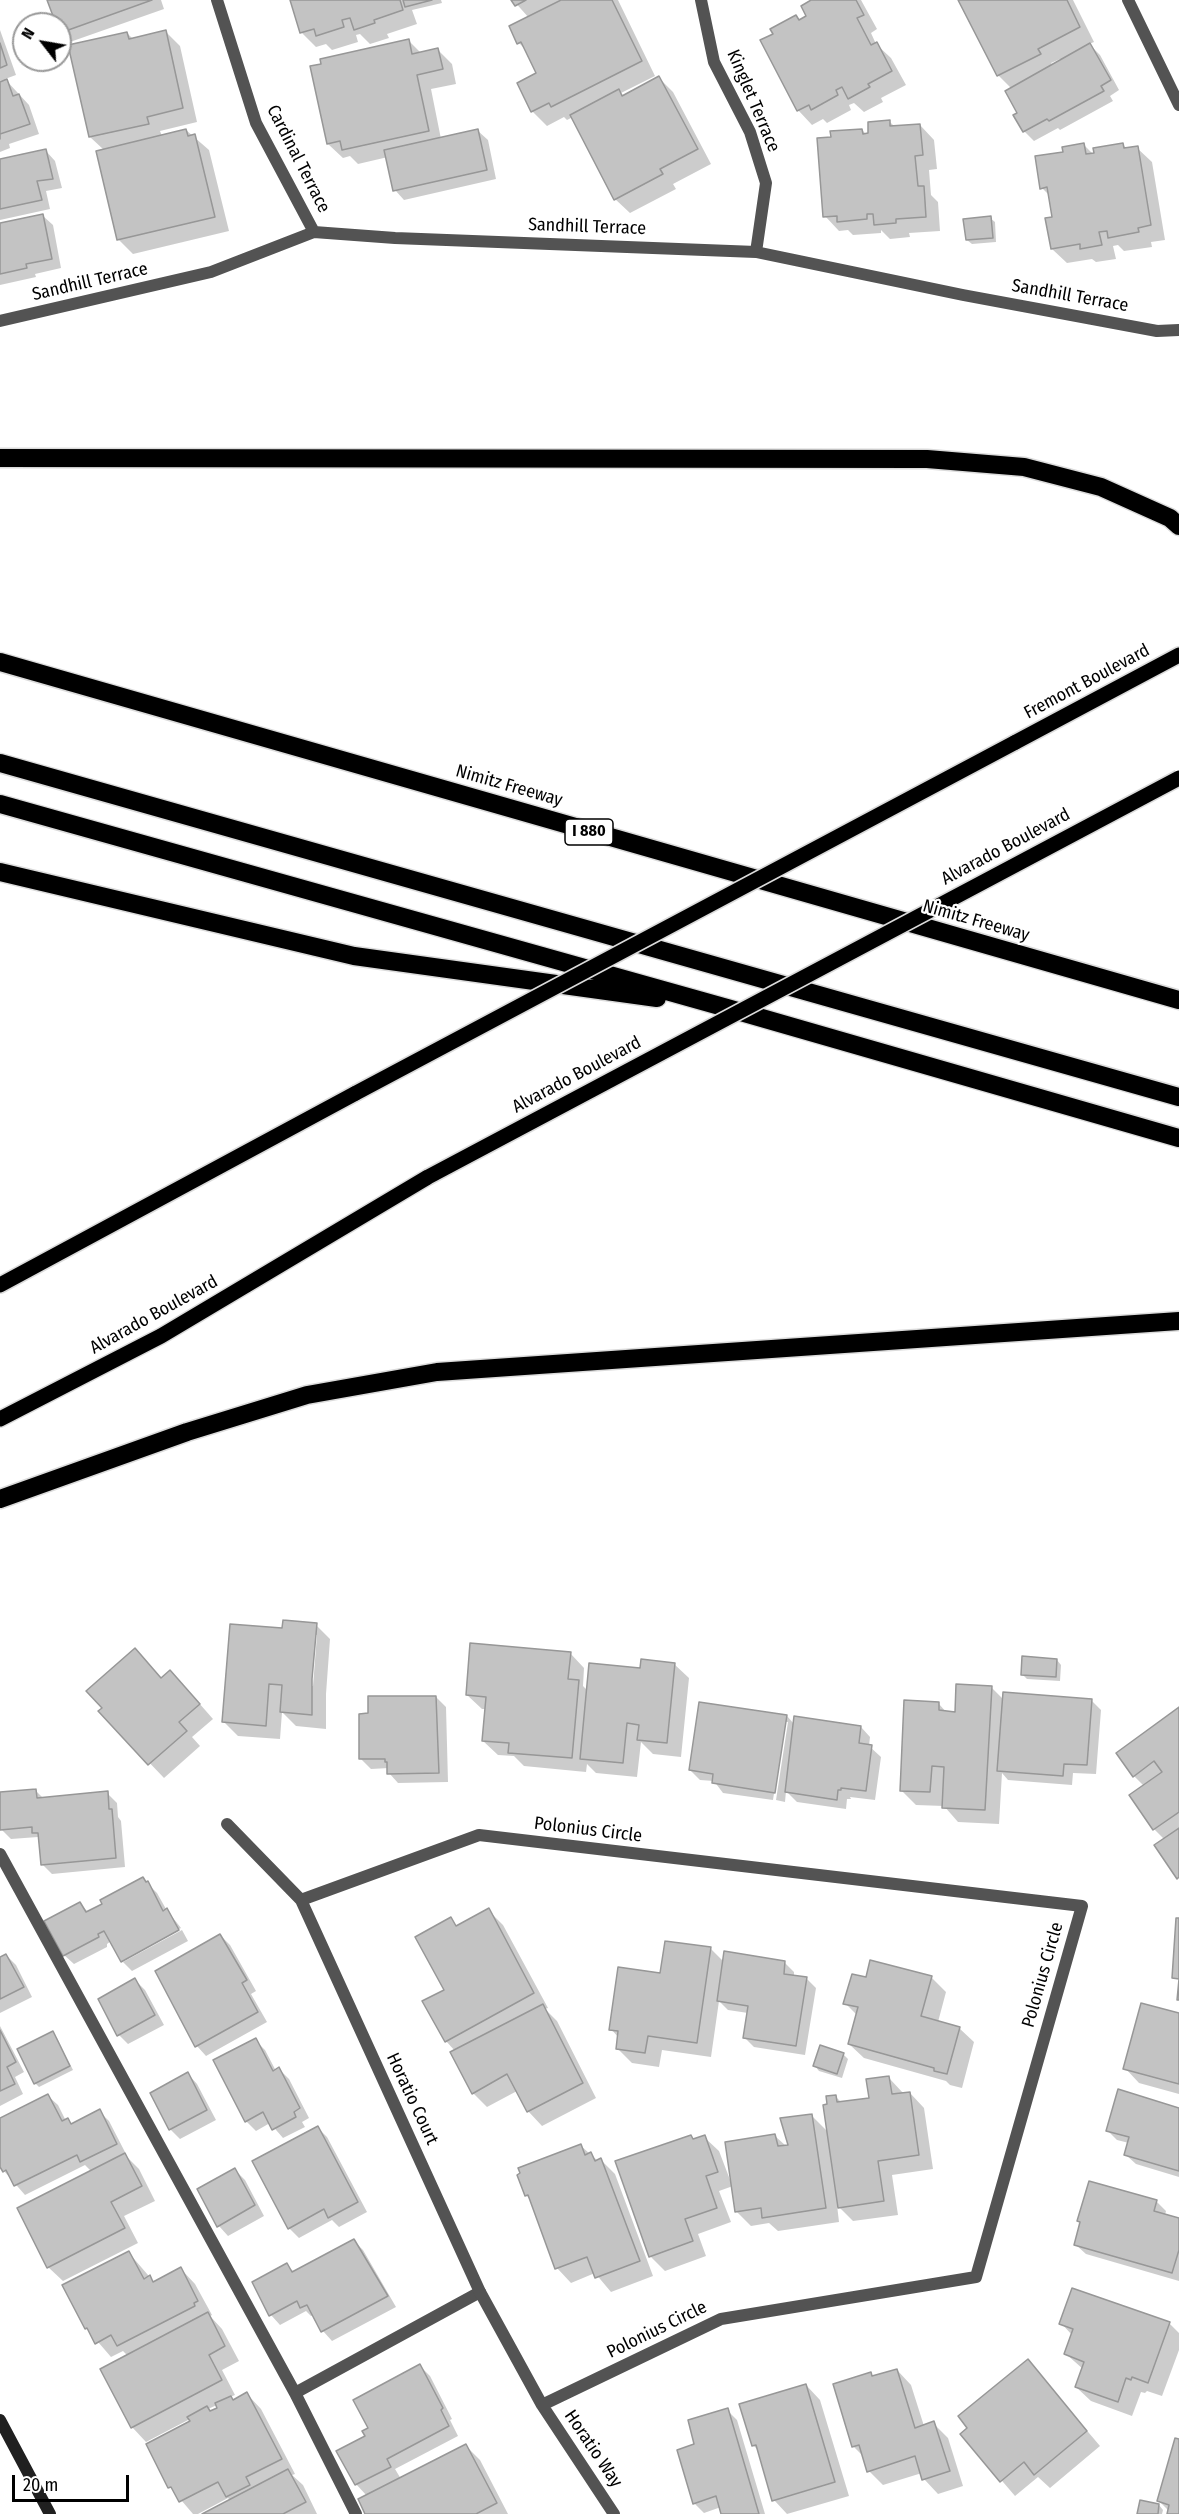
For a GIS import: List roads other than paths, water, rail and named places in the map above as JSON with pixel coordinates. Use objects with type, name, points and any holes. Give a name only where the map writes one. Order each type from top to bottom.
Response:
[{"type":"highway","points":[[0,458],[927,459],[1024,467],[1090,484],[1170,518],[1179,526]]},
{"type":"highway","name":"Nimitz Freeway","points":[[0,662],[1179,1000]]},
{"type":"highway","points":[[0,763],[1179,1097]]},
{"type":"highway","points":[[0,804],[727,1008],[1179,1138]]},
{"type":"highway","points":[[0,872],[354,956],[727,1008]]},
{"type":"highway","points":[[0,1499],[187,1432],[307,1395],[437,1372],[1179,1321]]},
{"type":"main road","name":"Fremont Boulevard","points":[[0,1285],[1179,655]]},
{"type":"main road","name":"Alvarado Boulevard","points":[[0,1419],[161,1336],[428,1177],[1179,778]]},
{"type":"street","name":"Cardinal Terrace","points":[[217,0],[256,123],[314,232]]},
{"type":"street","name":"Kinglet Terrace","points":[[702,0],[714,62],[750,132],[766,183],[756,252]]},
{"type":"street","points":[[1128,0],[1179,105]]},
{"type":"street","name":"Sandhill Terrace","points":[[0,321],[212,272],[314,232],[395,238],[756,252],[1009,304],[1157,331],[1179,330]]},
{"type":"street","name":"Horatio Court","points":[[227,1824],[301,1900],[480,2292],[542,2405]]},
{"type":"street","name":"Polonius Circle","points":[[301,1900],[478,1835],[1082,1906],[976,2277],[722,2319],[542,2405]]},
{"type":"street","points":[[0,1854],[295,2393],[356,2514]]},
{"type":"street","points":[[295,2393],[480,2292]]},
{"type":"street","name":"Horatio Way","points":[[542,2405],[614,2514]]},
{"type":"street","points":[[0,2420],[50,2514]]}]
